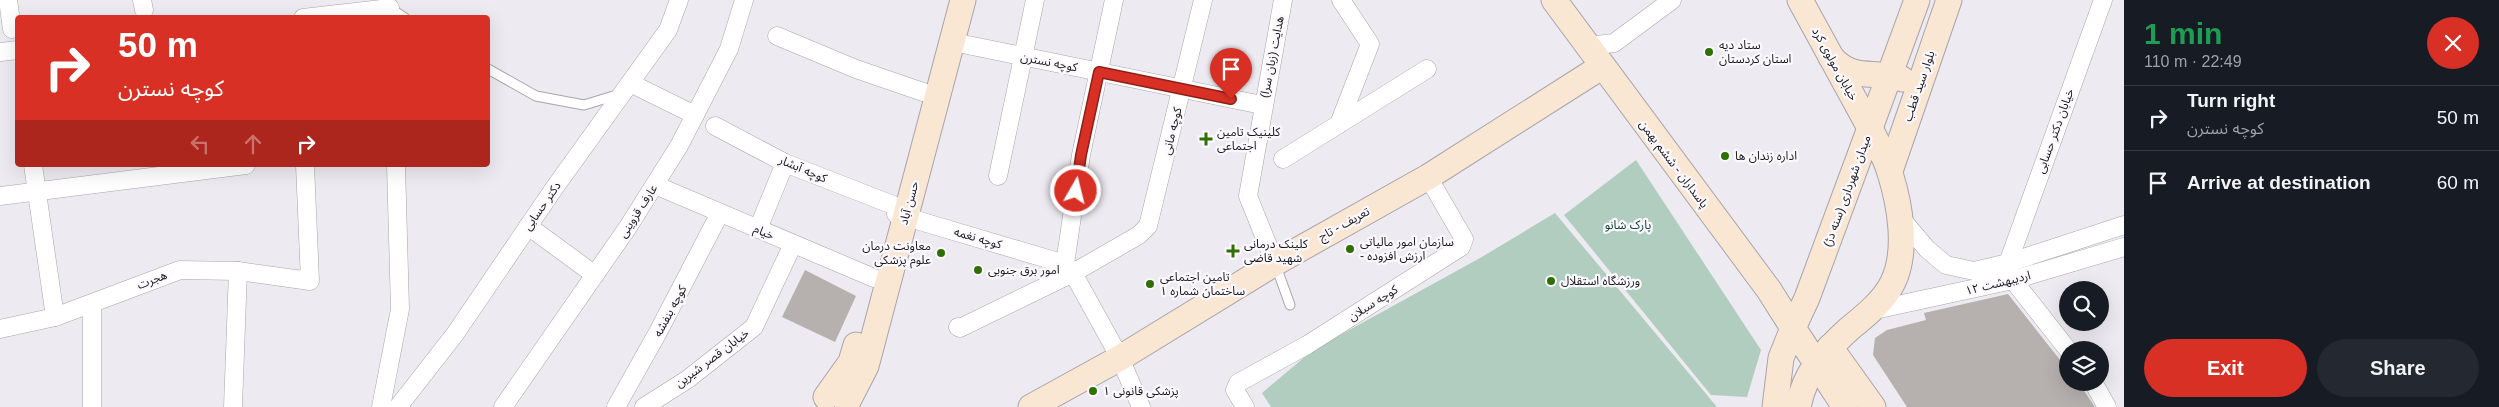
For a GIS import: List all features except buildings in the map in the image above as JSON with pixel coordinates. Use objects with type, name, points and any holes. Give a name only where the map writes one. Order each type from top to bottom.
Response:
[{"type":"street","points":[[8,0],[12,29]]},
{"type":"street","name":"دکتر حسابی","points":[[398,407],[455,334],[528,226],[668,30],[679,0]]},
{"type":"street","name":"عارف قزوینی","points":[[502,407],[655,184],[695,115],[729,49],[744,0]]},
{"type":"street","name":"حسن آباد","points":[[834,403],[866,366],[923,92],[947,0]]},
{"type":"street","name":"حسن آباد","points":[[834,403],[851,362],[874,278],[953,42],[963,0]]},
{"type":"street","points":[[998,176],[1035,0]]},
{"type":"street","points":[[1114,0],[1081,155],[1069,268],[1120,358],[1141,407]]},
{"type":"street","name":"کوچه مانی","points":[[1069,268],[1144,231],[1148,226],[1183,89],[1203,0]]},
{"type":"street","name":"هدایت (زبان سرا)","points":[[1275,263],[1249,203],[1248,196],[1262,105],[1283,0]]},
{"type":"street","points":[[1339,124],[1370,44],[1341,0]]},
{"type":"street","name":"پاسداران - ششم بهمن","points":[[1554,0],[1586,46],[1769,290],[1793,328]]},
{"type":"street","points":[[1586,46],[1614,43],[1672,0]]},
{"type":"street","name":"خیابان مولوی کرد","points":[[1800,0],[1870,128]]},
{"type":"street","points":[[1870,128],[1888,74],[1917,0]]},
{"type":"street","name":"بلوار سید قطب","points":[[1890,172],[1949,0]]},
{"type":"street","name":"خیابان دکتر حسابی","points":[[2008,263],[2103,0]]},
{"type":"street","points":[[328,15],[390,8]]},
{"type":"street","points":[[777,36],[856,69],[923,92]]},
{"type":"street","name":"کوچه نسترن","points":[[953,42],[1262,105]]},
{"type":"street","points":[[1828,54],[1841,68],[1851,73],[1888,74],[1919,84]]},
{"type":"street","name":"تعریف - تاج","points":[[1031,407],[1120,358],[1275,263],[1428,177],[1602,67]]},
{"type":"street","points":[[1283,159],[1427,68]]},
{"type":"street","points":[[626,89],[695,115]]},
{"type":"street","name":"کوچه آبشار","points":[[715,126],[785,162],[897,211]]},
{"type":"street","name":"میدان شهرداری (سنه دژ)","points":[[1798,407],[1805,380],[1823,356],[1870,311],[1893,283],[1898,269],[1901,249],[1899,216],[1890,172],[1870,128]]},
{"type":"street","name":"میدان شهرداری (سنه دژ)","points":[[1775,407],[1781,358],[1807,298],[1870,128]]},
{"type":"street","points":[[758,229],[785,162]]},
{"type":"street","points":[[32,167],[55,317]]},
{"type":"street","points":[[0,196],[230,167]]},
{"type":"street","name":"هجرت","points":[[0,329],[55,317],[180,270],[238,271],[310,281],[305,167]]},
{"type":"street","points":[[381,407],[400,308],[396,167]]},
{"type":"street","name":"کوچه سبلان","points":[[1245,407],[1235,390],[1238,382],[1308,345],[1461,247],[1464,239],[1428,177]]},
{"type":"street","name":"خیام","points":[[655,184],[874,278]]},
{"type":"street","name":"کوچه نغمه","points":[[897,211],[1069,268]]},
{"type":"street","name":"کوچه بنفشه","points":[[616,407],[657,334],[720,213]]},
{"type":"street","name":"۱۲ اردیبهشت","points":[[1899,216],[1927,249],[1946,265],[1974,272],[2008,263],[2124,225]]},
{"type":"street","points":[[528,226],[594,275]]},
{"type":"street","name":"خیابان قصر شیرین","points":[[644,407],[688,379],[754,327],[793,244]]},
{"type":"street","name":"۱۲ اردیبهشت","points":[[1870,311],[2013,280],[2124,247]]},
{"type":"street","points":[[2008,263],[2013,280],[2061,341]]},
{"type":"street","points":[[958,326],[960,328],[1069,268]]},
{"type":"street","points":[[233,407],[238,271]]},
{"type":"street","points":[[92,304],[92,407]]},
{"type":"street","points":[[1793,328],[1873,407]]},
{"type":"street","points":[[1823,356],[1845,407]]},
{"type":"street","points":[[2098,391],[2107,407]]},
{"type":"lane","points":[[490,69],[536,96],[584,105],[626,89]]},
{"type":"lane","points":[[1275,263],[1290,305]]},
{"type":"green space","name":"پارک شانو","points":[[1636,160],[1761,350],[1747,397],[1711,395],[1564,215]]},
{"type":"green space","points":[[1555,213],[1717,407],[1271,407],[1262,393],[1313,350],[1480,258]]},
{"type":"place","name":"ستاد دیه استان کردستان","points":[[1709,52]]},
{"type":"place","name":"کلینیک تامین اجتماعی","points":[[1206,139]]},
{"type":"place","name":"اداره زندان ها","points":[[1725,156]]},
{"type":"place","name":"سازمان امور مالیاتی - ارزش افزوده","points":[[1350,249]]},
{"type":"place","name":"کلینک درمانی شهید قاضی","points":[[1233,251]]},
{"type":"place","name":"معاونت درمان علوم پزشکی","points":[[941,253]]},
{"type":"place","name":"امور برق جنوبی","points":[[978,270]]},
{"type":"place","name":"ورزشگاه استقلال","points":[[1551,281]]},
{"type":"place","name":"تامین اجتماعی ساختمان شماره ۱","points":[[1150,284]]},
{"type":"place","name":"پزشکی قانونی ۱","points":[[1093,391]]},
{"type":"route","points":[[1076,191],[1081,155],[1099,72],[1231,99]]}]
